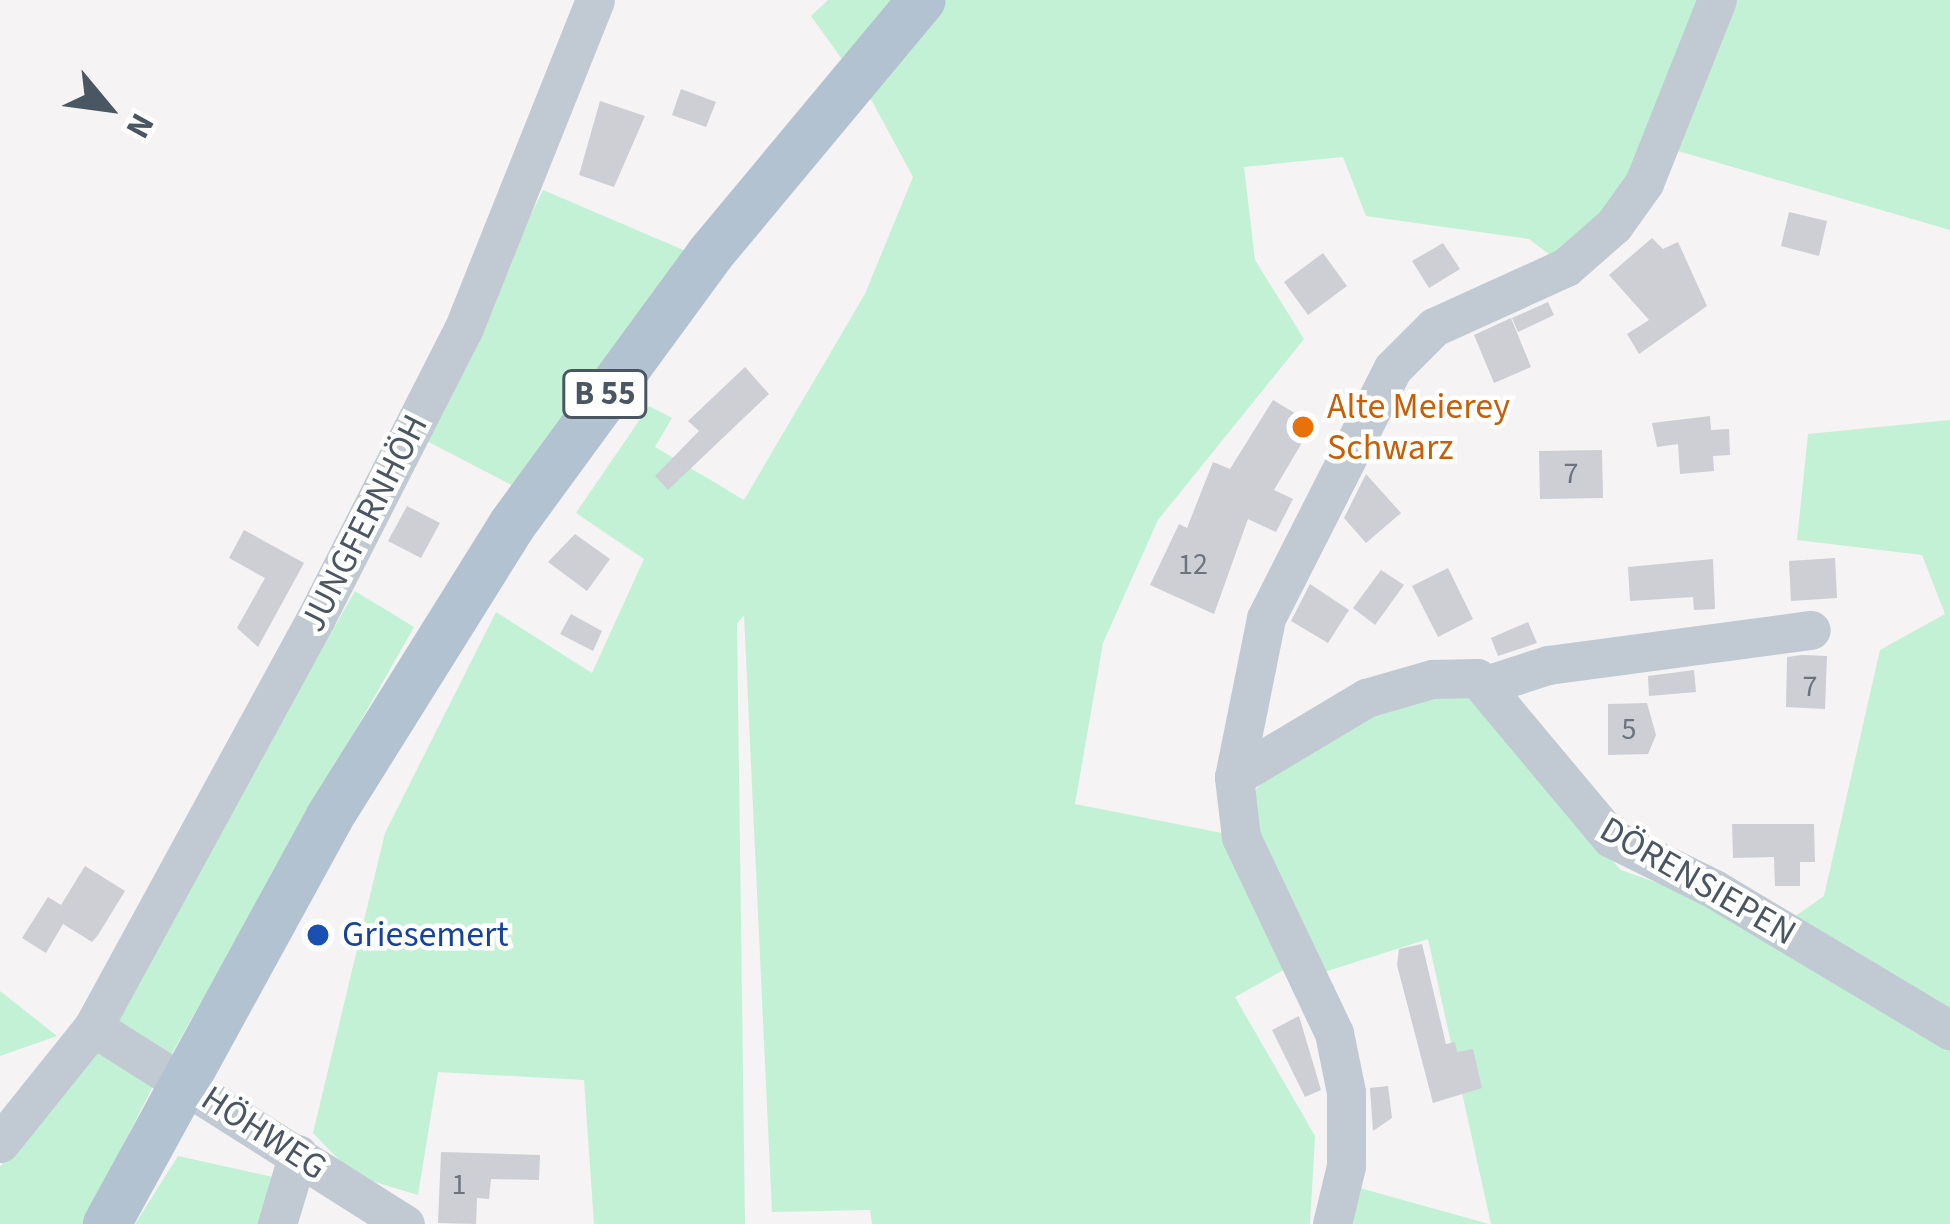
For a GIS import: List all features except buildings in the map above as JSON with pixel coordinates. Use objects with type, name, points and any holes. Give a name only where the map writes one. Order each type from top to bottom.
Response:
[{"type":"main road","name":"B 55","points":[[107,1224],[329,818],[512,524],[711,253],[922,0]]},
{"type":"street","name":"JUNGFERNHÖH","points":[[0,1142],[93,1027],[463,330],[596,0]]},
{"type":"street","points":[[1331,1224],[1346,1166],[1346,1092],[1334,1033],[1241,837],[1234,777],[1266,619],[1393,368],[1434,327],[1566,267],[1613,225],[1664,146],[1717,0]]},
{"type":"street","points":[[1234,777],[1366,698],[1432,680],[1490,684],[1548,665],[1811,630]]},
{"type":"street","name":"DÖRENSIEPEN","points":[[1490,684],[1562,785],[1611,838],[1714,889],[1950,1030]]},
{"type":"street","name":"HÖHWEG","points":[[93,1027],[405,1224]]},
{"type":"street","points":[[277,1224],[298,1154]]},
{"type":"green space","points":[[828,0],[1950,0],[1950,230],[1664,147],[1566,267],[1529,239],[1366,216],[1343,157],[1244,167],[1255,260],[1304,339],[1158,520],[1103,643],[1075,804],[1227,834],[1289,967],[1235,997],[1315,1136],[1310,1224],[872,1224],[870,1210],[772,1212],[744,615],[737,624],[745,1224],[594,1224],[584,1080],[438,1072],[418,1195],[355,1176],[313,1133],[385,833],[496,612],[592,673],[644,559],[576,513],[649,406],[672,418],[655,447],[744,500],[865,294],[913,177],[872,101],[811,16]]},
{"type":"green space","points":[[543,190],[688,252],[519,489],[421,438]]},
{"type":"green space","points":[[1950,420],[1950,1224],[1491,1224],[1428,939],[1318,974],[1251,834],[1254,791],[1315,730],[1435,691],[1482,698],[1558,802],[1621,870],[1780,927],[1824,896],[1880,650],[1945,614],[1922,555],[1797,540],[1808,434]]},
{"type":"green space","points":[[355,591],[414,627],[171,1055],[111,1018]]},
{"type":"green space","points":[[0,991],[57,1036],[0,1056]]},
{"type":"green space","points":[[93,1044],[153,1086],[83,1224],[0,1224],[0,1167]]},
{"type":"green space","points":[[178,1156],[273,1177],[262,1224],[135,1224]]},
{"type":"green space","points":[[1349,1185],[1489,1224],[1339,1224]]},
{"type":"place","name":"Alte Meierey Schwarz","points":[[1303,427]]},
{"type":"place","name":"Griesemert","points":[[318,935]]}]
